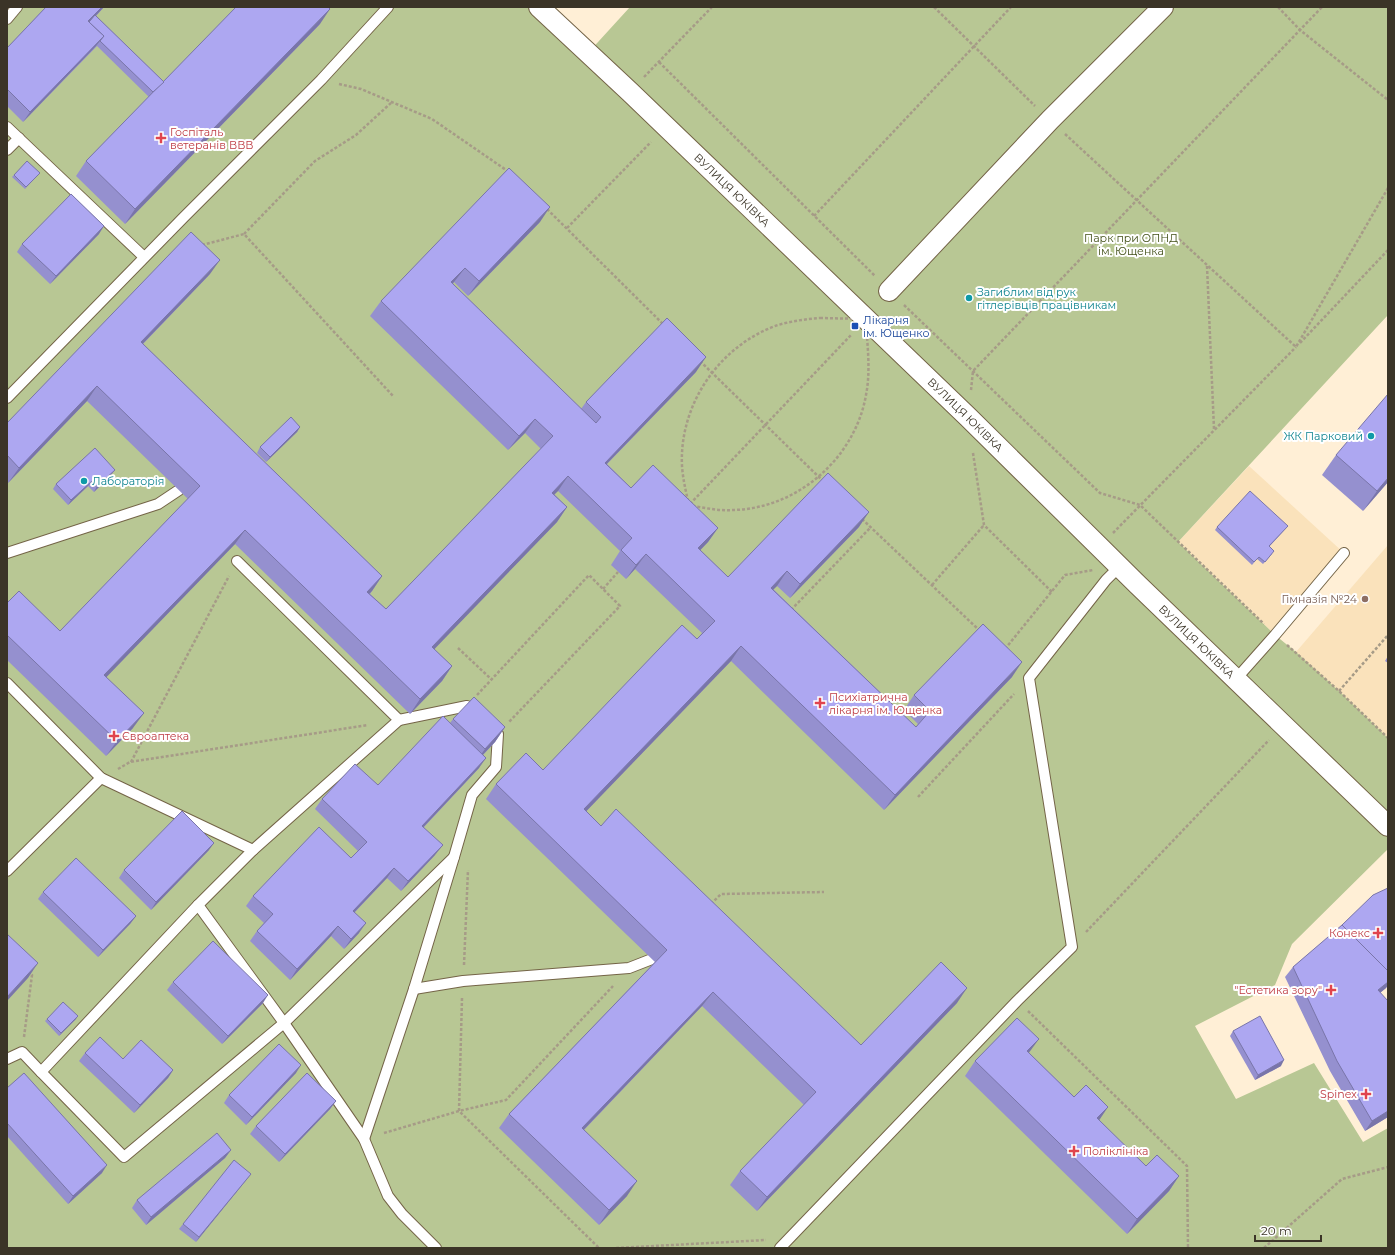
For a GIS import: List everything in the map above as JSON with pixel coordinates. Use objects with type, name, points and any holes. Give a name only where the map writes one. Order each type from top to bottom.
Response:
[{"type":"street","name":"ВУЛИЦЯ ЮКІВКА","points":[[539,7],[630,92],[861,324],[968,417],[1099,548],[1388,826]]},
{"type":"street","points":[[889,291],[1050,120],[1163,7]]},
{"type":"lane","points":[[7,19],[17,7]]},
{"type":"lane","points":[[7,398],[144,257],[321,80],[388,7]]},
{"type":"lane","points":[[7,127],[144,257]]},
{"type":"lane","points":[[7,150],[19,138]]},
{"type":"lane","points":[[7,553],[158,504],[179,490]]},
{"type":"lane","points":[[1236,679],[1344,553]]},
{"type":"lane","points":[[237,561],[399,720]]},
{"type":"lane","points":[[780,1248],[1017,1001],[1072,947],[1029,678],[1106,580],[1119,567]]},
{"type":"lane","points":[[7,683],[101,778],[253,850]]},
{"type":"lane","points":[[41,1072],[198,905],[253,850],[399,720],[468,706],[498,734],[496,767],[472,795],[414,989],[364,1138]]},
{"type":"lane","points":[[7,871],[101,778]]},
{"type":"lane","points":[[7,1059],[22,1052],[124,1156],[284,1023],[454,857]]},
{"type":"lane","points":[[198,905],[284,1023],[364,1138],[388,1196],[402,1214],[436,1248]]},
{"type":"lane","points":[[414,989],[463,982],[629,968],[652,959]]},
{"type":"path","points":[[630,92],[712,7]]},
{"type":"path","points":[[934,7],[1136,201],[1296,347]]},
{"type":"path","points":[[814,216],[1011,7]]},
{"type":"path","points":[[1278,7],[1300,30],[1388,100]]},
{"type":"path","points":[[1052,592],[984,525],[968,417],[973,371],[1322,7]]},
{"type":"path","points":[[659,62],[889,291],[1100,493],[1140,506],[1275,635],[1296,652],[1388,738]]},
{"type":"path","points":[[321,80],[361,89],[432,119],[506,168],[512,174]]},
{"type":"path","points":[[202,245],[244,234],[315,161],[356,135],[392,102]]},
{"type":"path","points":[[567,228],[665,127]]},
{"type":"path","points":[[1296,347],[1388,188]]},
{"type":"path","points":[[545,206],[667,328]]},
{"type":"path","points":[[183,218],[202,245],[202,252]]},
{"type":"path","points":[[244,234],[393,396]]},
{"type":"path","points":[[1099,548],[1296,347],[1388,250]]},
{"type":"path","points":[[1207,266],[1214,430]]},
{"type":"path","points":[[689,505],[684,486],[682,466],[682,446],[686,426],[692,407],[701,389],[726,357],[742,344],[760,333],[779,325],[799,320],[820,318],[861,324]]},
{"type":"path","points":[[682,508],[689,505],[861,324]]},
{"type":"path","points":[[689,505],[712,510],[757,507],[780,501],[819,477],[839,455],[849,440],[860,418],[866,395],[869,371],[861,324]]},
{"type":"path","points":[[695,356],[829,487]]},
{"type":"path","points":[[861,517],[981,632]]},
{"type":"path","points":[[932,585],[984,525]]},
{"type":"path","points":[[786,615],[872,527]]},
{"type":"path","points":[[130,762],[237,561]]},
{"type":"path","points":[[1002,653],[1065,575],[1106,567],[1119,567]]},
{"type":"path","points":[[603,589],[618,572]]},
{"type":"path","points":[[468,706],[491,679],[589,575],[620,606],[498,734]]},
{"type":"path","points":[[1338,691],[1388,635]]},
{"type":"path","points":[[458,648],[491,679]]},
{"type":"path","points":[[918,797],[1029,678]]},
{"type":"path","points":[[101,778],[130,762],[399,720]]},
{"type":"path","points":[[1072,947],[1283,725]]},
{"type":"path","points":[[469,865],[463,982],[459,1111],[599,1248]]},
{"type":"path","points":[[711,905],[721,894],[824,892]]},
{"type":"path","points":[[364,1138],[459,1111],[506,1100],[629,968]]},
{"type":"path","points":[[22,1052],[32,975],[27,970]]},
{"type":"path","points":[[1017,1001],[1187,1166],[1188,1248]]},
{"type":"path","points":[[1264,1248],[1342,1178],[1388,1167]]},
{"type":"path","points":[[616,1248],[788,1239]]},
{"type":"shaded area","points":[[1249,466],[1344,553],[1275,635],[1178,542]]},
{"type":"shaded area","name":"Гімназія №24","points":[[1388,545],[1388,738],[1296,652]]},
{"type":"green space","name":"Парк при ОПНД ім. Ющенка","points":[[17,7],[539,7],[588,53],[630,7],[1388,7],[1388,315],[1178,542],[1275,635],[1339,691],[1388,738],[1388,849],[1292,944],[1275,985],[1195,1026],[1236,1099],[1314,1063],[1363,1142],[1388,1128],[1388,1248],[7,1248],[7,19]]},
{"type":"building","points":[[46,7],[102,7],[88,21],[104,36],[30,112],[7,89],[7,48]]},
{"type":"building","name":"Госпіталь ветеранів ВВВ","points":[[236,7],[328,7],[330,9],[135,209],[86,161]]},
{"type":"building","points":[[95,15],[164,82],[153,92],[100,41],[104,36],[89,22]]},
{"type":"building","points":[[27,161],[40,173],[26,187],[14,175]]},
{"type":"building","name":"Психіатрична лікарня ім. Ющенка","points":[[509,168],[550,207],[479,281],[465,268],[451,282],[596,423],[601,417],[586,402],[667,318],[706,357],[605,463],[631,488],[653,465],[718,528],[698,548],[728,577],[828,473],[869,512],[800,584],[787,571],[771,588],[916,727],[930,711],[914,695],[983,624],[1022,662],[895,795],[741,646],[584,809],[601,826],[616,809],[861,1045],[941,962],[967,988],[767,1197],[740,1171],[816,1092],[713,992],[582,1128],[637,1181],[609,1210],[509,1114],[667,950],[496,784],[526,753],[543,770],[682,625],[697,639],[715,621],[646,554],[636,565],[621,550],[632,538],[568,476],[552,493],[567,507],[432,647],[452,666],[420,699],[245,530],[104,675],[144,713],[117,741],[7,635],[7,603],[19,591],[60,631],[200,486],[97,386],[19,468],[7,455],[7,423],[191,232],[220,260],[141,342],[382,576],[367,592],[386,609],[553,436],[535,419],[519,436],[381,301]]},
{"type":"building","points":[[71,194],[104,226],[56,276],[22,244]]},
{"type":"building","name":"ЖК Парковий","points":[[1388,394],[1388,478],[1377,491],[1336,455]]},
{"type":"building","points":[[291,417],[300,427],[270,457],[260,447]]},
{"type":"building","name":"Лабораторія","points":[[95,448],[115,470],[97,486],[92,481],[71,500],[56,484]]},
{"type":"building","points":[[1250,491],[1288,526],[1269,546],[1274,551],[1265,562],[1259,557],[1254,562],[1217,527]]},
{"type":"building","points":[[474,697],[505,727],[485,749],[453,719]]},
{"type":"building","points":[[443,716],[486,758],[422,826],[443,845],[408,881],[394,868],[353,911],[366,923],[351,939],[338,926],[297,969],[257,931],[273,914],[253,896],[319,827],[351,858],[367,842],[322,799],[355,764],[378,785]]},
{"type":"building","points":[[182,811],[214,843],[156,902],[124,870]]},
{"type":"building","points":[[76,858],[136,916],[103,950],[43,892]]},
{"type":"building","points":[[1388,888],[1387,970],[1342,925],[1373,895]]},
{"type":"building","points":[[1342,925],[1388,971],[1388,982],[1378,990],[1388,1001],[1388,1111],[1372,1121],[1337,1061],[1293,967]]},
{"type":"building","points":[[7,934],[38,963],[7,997]]},
{"type":"building","points":[[213,941],[268,995],[228,1036],[173,982]]},
{"type":"building","points":[[63,1002],[78,1016],[61,1033],[47,1019]]},
{"type":"building","points":[[1260,1016],[1284,1060],[1258,1075],[1233,1031]]},
{"type":"building","name":"Поліклініка","points":[[1017,1018],[1039,1039],[1027,1051],[1074,1097],[1086,1085],[1108,1107],[1097,1118],[1146,1166],[1157,1155],[1179,1176],[1137,1219],[975,1061]]},
{"type":"building","points":[[100,1037],[123,1059],[141,1040],[173,1070],[140,1105],[85,1053]]},
{"type":"building","points":[[279,1044],[301,1065],[252,1117],[229,1095]]},
{"type":"building","points":[[24,1073],[107,1165],[73,1196],[7,1123],[7,1088]]},
{"type":"building","points":[[307,1073],[336,1101],[285,1154],[256,1126]]},
{"type":"building","points":[[217,1133],[231,1150],[151,1217],[137,1200]]},
{"type":"building","points":[[234,1160],[251,1174],[199,1237],[183,1224]]},
{"type":"place","name":"Госпіталь ветеранів ВВВ","points":[[161,138]]},
{"type":"place","name":"Загиблим від рук гітлерівців працівникам","points":[[969,298]]},
{"type":"place","name":"Лікарня ім. Ющенко","points":[[855,326]]},
{"type":"place","name":"ЖК Парковий","points":[[1371,436]]},
{"type":"place","name":"Лабораторія","points":[[84,481]]},
{"type":"place","name":"Гімназія №24","points":[[1365,599]]},
{"type":"place","name":"Психіатрична лікарня ім. Ющенка","points":[[820,703]]},
{"type":"place","name":"Євроаптека","points":[[114,736]]},
{"type":"place","name":"Конекс","points":[[1378,933]]},
{"type":"place","name":"\"Естетика зору\"","points":[[1331,990]]},
{"type":"place","name":"Spinex","points":[[1366,1094]]},
{"type":"place","name":"Поліклініка","points":[[1074,1151]]}]
